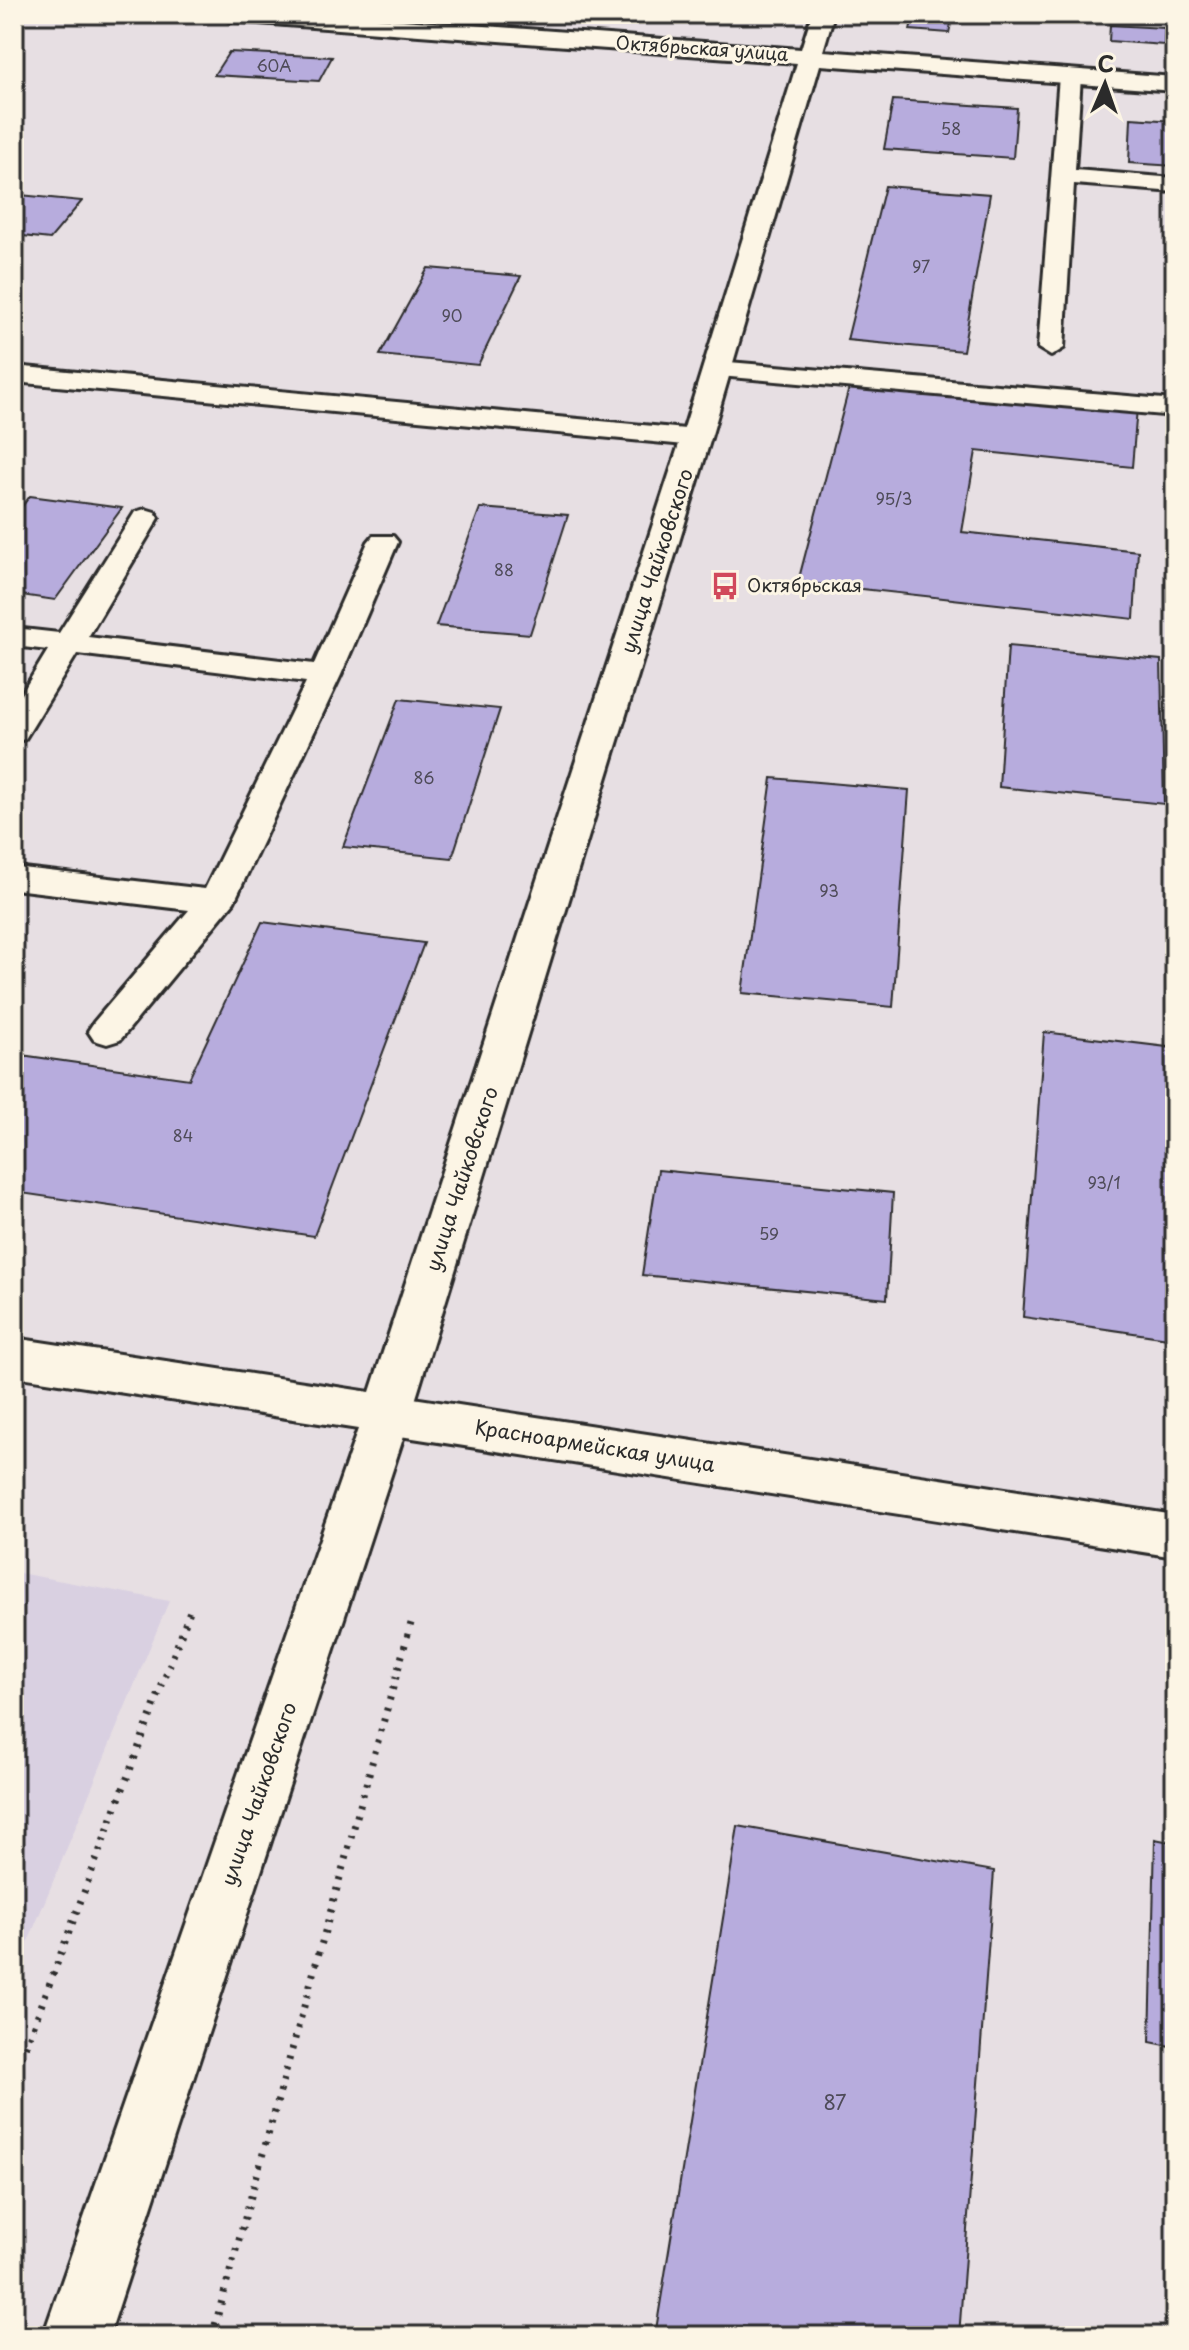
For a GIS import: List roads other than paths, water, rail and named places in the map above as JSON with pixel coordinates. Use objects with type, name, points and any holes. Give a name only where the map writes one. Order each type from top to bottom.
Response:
[{"type":"main road","name":"Октябрьская улица","points":[[230,14],[1175,84]]},
{"type":"main road","name":"улица Чайковского","points":[[76,2336],[387,1414],[696,438],[823,14]]},
{"type":"main road","name":"Красноармейская улица","points":[[14,1357],[1175,1536]]},
{"type":"lane","points":[[1051,348],[1070,76]]},
{"type":"lane","points":[[1063,176],[1175,185]]},
{"type":"lane","points":[[717,369],[1175,408]]},
{"type":"lane","points":[[14,374],[696,438]]},
{"type":"lane","points":[[14,732],[145,518]]},
{"type":"lane","points":[[107,1031],[216,902],[325,675],[383,542]]},
{"type":"lane","points":[[14,637],[325,675]]},
{"type":"lane","points":[[14,878],[216,902]]},
{"type":"place","name":"Октябрьская","points":[[725,586]]}]
